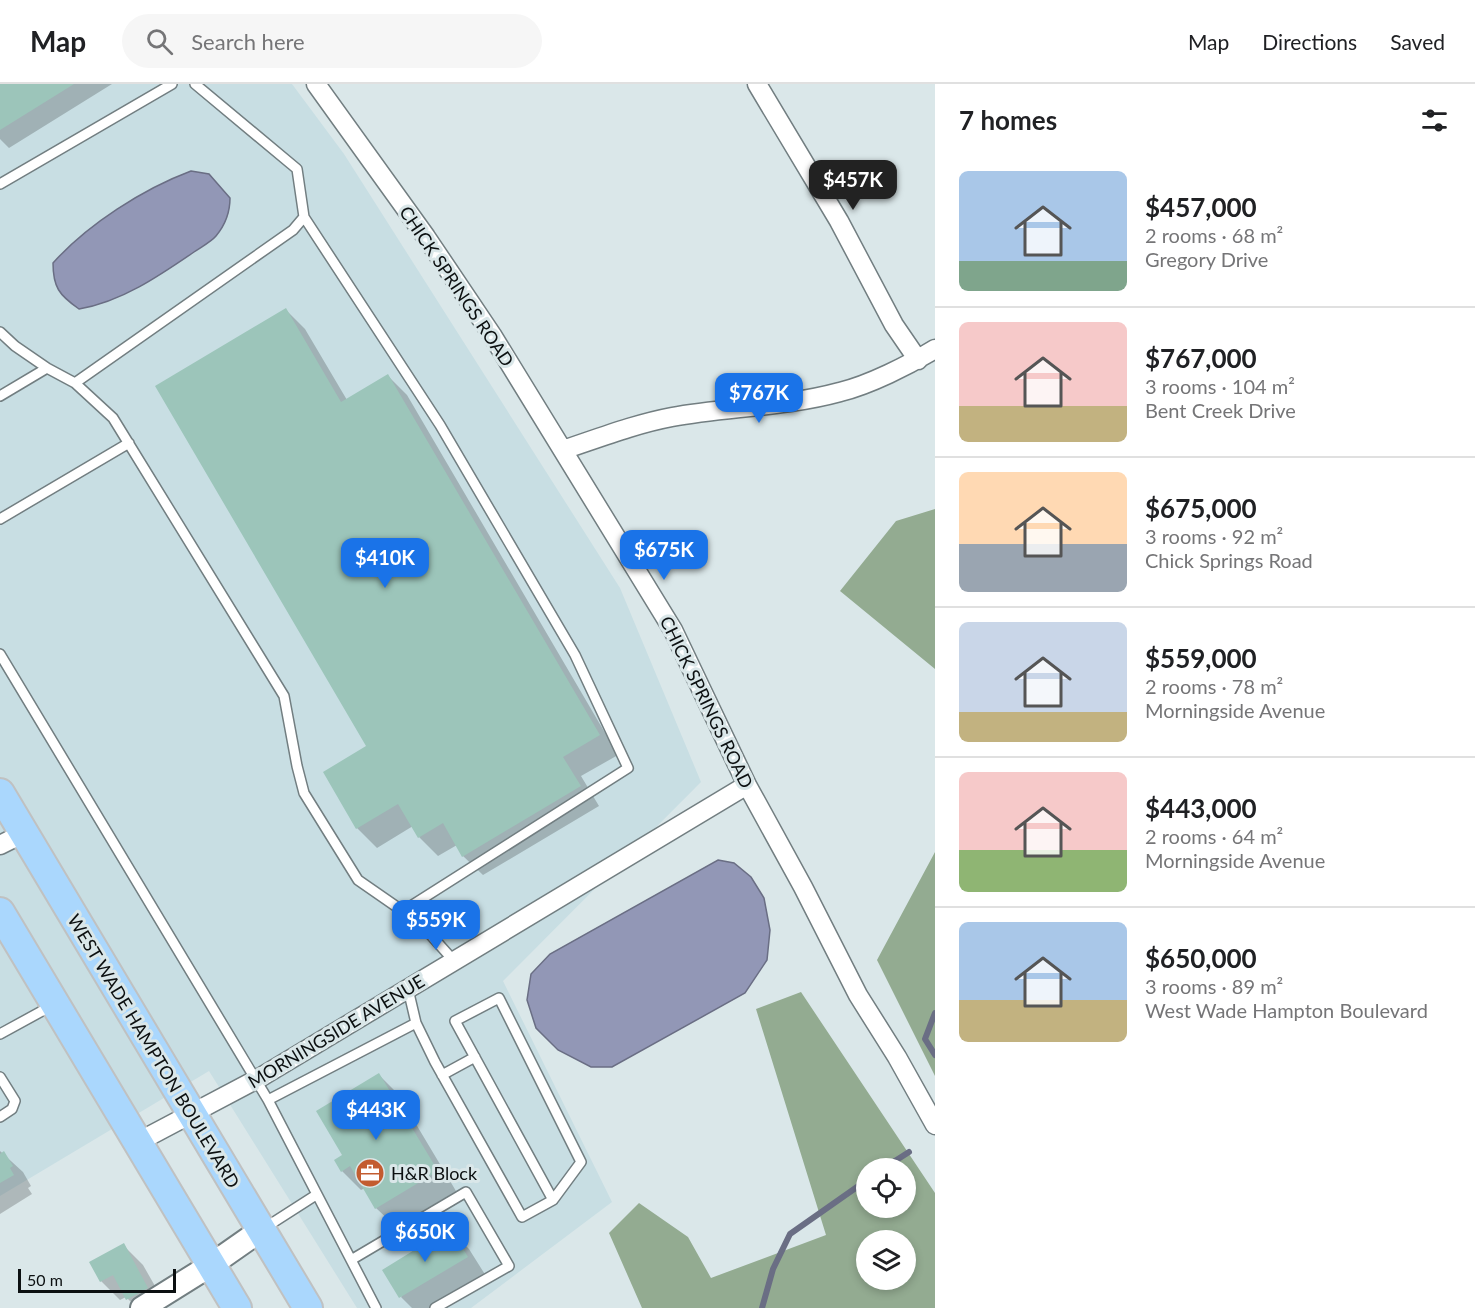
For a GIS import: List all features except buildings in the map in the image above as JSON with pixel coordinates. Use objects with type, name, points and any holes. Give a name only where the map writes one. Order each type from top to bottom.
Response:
[{"type":"main road","name":"WEST WADE HAMPTON BOULEVARD","points":[[0,793],[12,839],[192,1114],[308,1308]]},
{"type":"main road","points":[[0,912],[237,1308]]},
{"type":"street","name":"CHICK SPRINGS ROAD","points":[[316,84],[426,237],[492,335],[673,630],[747,785],[803,887],[858,995],[897,1057],[935,1125]]},
{"type":"street","points":[[757,84],[838,221],[894,325],[918,360]]},
{"type":"street","points":[[563,450],[625,428],[672,417],[791,402],[837,393],[918,360],[935,349]]},
{"type":"street","name":"MORNINGSIDE AVENUE","points":[[138,1143],[257,1079],[747,785]]},
{"type":"street","points":[[142,1308],[211,1265],[261,1230]]},
{"type":"lane","points":[[1,180],[172,84]]},
{"type":"lane","points":[[195,84],[297,170],[304,217],[440,425],[575,655],[628,768],[403,911]]},
{"type":"lane","points":[[75,383],[293,230],[304,217]]},
{"type":"lane","points":[[0,332],[15,346],[47,368],[75,383],[113,417],[284,696],[304,793],[358,880],[420,923],[454,961]]},
{"type":"lane","points":[[0,396],[47,368]]},
{"type":"lane","points":[[0,519],[129,443]]},
{"type":"lane","points":[[0,654],[257,1079],[376,1308]]},
{"type":"lane","points":[[408,989],[416,1023],[442,1075],[522,1217],[553,1200],[581,1162],[499,998],[455,1021],[553,1200]]},
{"type":"lane","points":[[0,1034],[55,1003]]},
{"type":"lane","points":[[268,1100],[416,1023]]},
{"type":"lane","points":[[442,1075],[475,1057]]},
{"type":"lane","points":[[0,1077],[15,1101],[12,1109],[0,1117]]},
{"type":"lane","points":[[351,1260],[466,1192],[509,1266],[435,1308]]},
{"type":"lane","points":[[261,1230],[316,1195]]},
{"type":"shaded area","points":[[0,84],[292,84],[344,154],[620,588],[701,782],[503,981],[612,1202],[471,1308],[357,1308],[209,1071],[0,1196]]},
{"type":"green space","points":[[935,509],[935,669],[840,591],[896,521]]},
{"type":"green space","points":[[935,852],[935,1076],[877,960]]},
{"type":"green space","points":[[801,992],[912,1158],[856,1158],[856,1218],[916,1218],[916,1164],[935,1193],[935,1308],[642,1308],[609,1233],[639,1203],[688,1237],[711,1278],[826,1235],[756,1009]]},
{"type":"water","points":[[191,171],[209,174],[230,198],[227,218],[214,238],[153,279],[110,301],[79,309],[62,295],[54,278],[53,263],[67,249],[99,221],[117,209],[154,187]]},
{"type":"water","points":[[718,860],[734,863],[751,877],[764,898],[770,930],[767,960],[745,993],[612,1067],[591,1067],[558,1050],[536,1028],[527,1000],[531,974],[550,954]]},
{"type":"waterway","points":[[935,1013],[925,1039],[935,1055]]},
{"type":"waterway","points":[[900,1158],[909,1152]]},
{"type":"waterway","points":[[762,1308],[773,1269],[790,1234],[856,1188]]},
{"type":"place","name":"H&R Block","points":[[370,1173]]}]
